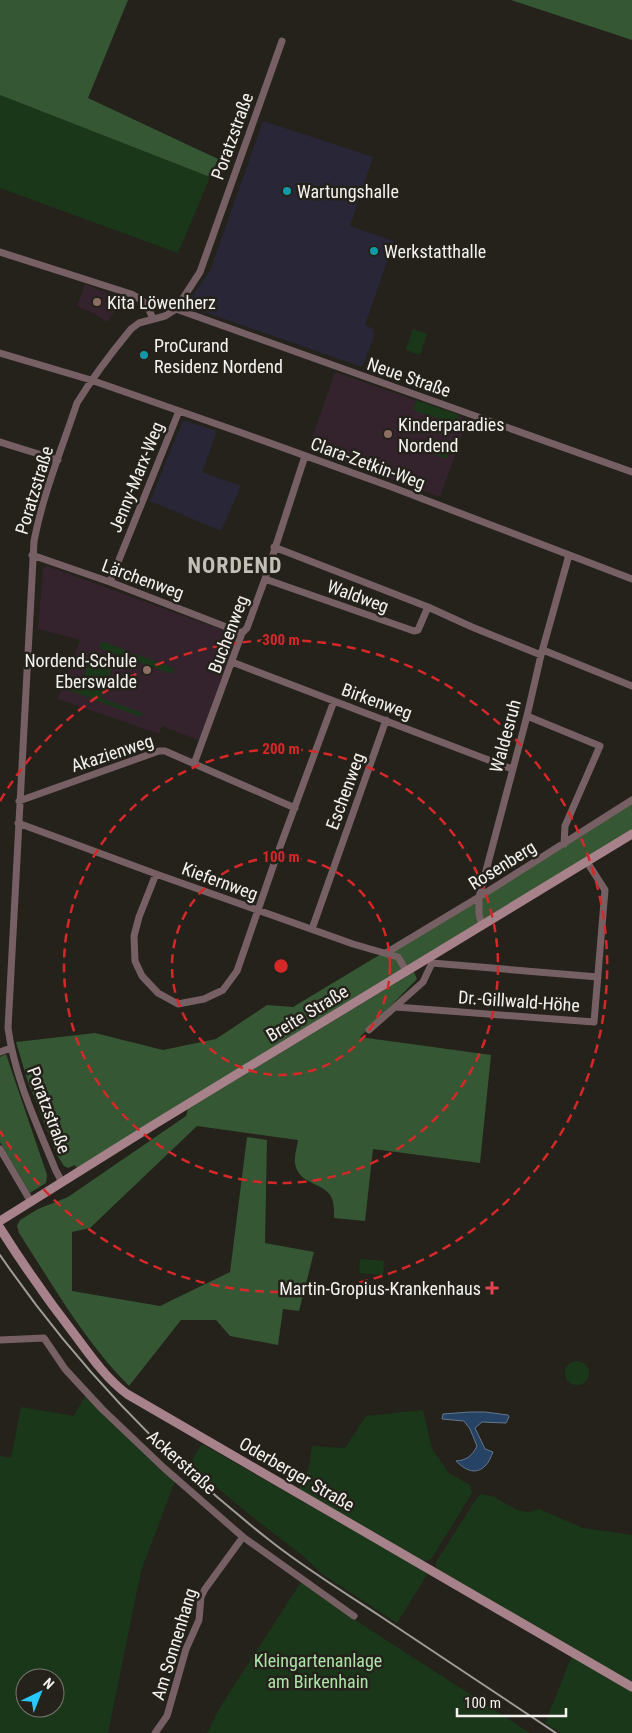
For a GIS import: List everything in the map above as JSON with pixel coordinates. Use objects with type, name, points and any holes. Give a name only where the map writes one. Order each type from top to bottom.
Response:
[{"type":"main road","name":"Breite Straße","points":[[0,1222],[62,1182],[406,972],[431,960],[482,926],[632,834]]},
{"type":"main road","name":"Oderberger Straße","points":[[0,1228],[36,1285],[104,1372],[123,1391],[138,1402],[632,1687]]},
{"type":"street","name":"Poratzstraße","points":[[62,1182],[23,1091],[11,1048],[8,1021],[32,555],[36,528],[77,403],[131,329],[139,323],[165,316],[176,309],[204,264],[282,41]]},
{"type":"street","points":[[0,252],[131,294],[143,301],[153,319]]},
{"type":"street","name":"Neue Straße","points":[[176,309],[632,472]]},
{"type":"street","name":"Clara-Zetkin-Weg","points":[[0,353],[92,380],[406,492],[632,579]]},
{"type":"street","name":"Jenny-Marx-Weg","points":[[110,582],[179,411]]},
{"type":"street","points":[[0,442],[58,460]]},
{"type":"street","name":"Buchenweg","points":[[194,764],[242,633],[247,628],[265,579],[305,456]]},
{"type":"street","name":"Waldweg","points":[[274,547],[428,607],[472,627],[632,686]]},
{"type":"street","name":"Lärchenweg","points":[[32,555],[110,582],[242,633]]},
{"type":"street","name":"Waldesruh","points":[[482,926],[479,914],[479,897],[542,652],[570,555]]},
{"type":"street","name":"Waldweg","points":[[265,579],[414,631],[418,630],[428,607]]},
{"type":"street","name":"Birkenweg","points":[[232,662],[512,769]]},
{"type":"street","points":[[156,874],[139,917],[134,936],[135,961],[142,976],[158,993],[178,1004],[204,999],[222,990],[230,983],[237,972],[334,701]]},
{"type":"street","points":[[527,716],[600,746],[565,826],[564,844]]},
{"type":"street","name":"Eschenweg","points":[[312,929],[386,720]]},
{"type":"street","name":"Akazienweg","points":[[19,801],[159,751],[164,751],[295,808]]},
{"type":"street","name":"Rosenberg","points":[[386,953],[479,897],[632,800]]},
{"type":"street","name":"Kiefernweg","points":[[18,823],[156,874],[386,953],[398,958],[406,972]]},
{"type":"street","name":"Dr.-Gillwald-Höhe","points":[[396,1007],[594,1022],[605,890],[587,862]]},
{"type":"street","points":[[369,1030],[423,982],[431,960]]},
{"type":"street","name":"Dr.-Gillwald-Höhe","points":[[431,960],[598,976]]},
{"type":"street","points":[[0,1052],[11,1048]]},
{"type":"street","points":[[0,1149],[31,1202]]},
{"type":"street","name":"Ackerstraße","points":[[0,1340],[44,1338],[65,1369],[102,1409],[164,1468],[243,1537],[354,1616]]},
{"type":"street","name":"Am Sonnenhang","points":[[154,1733],[167,1716],[186,1649],[199,1620],[201,1597],[240,1541]]},
{"type":"shaded area","points":[[263,121],[373,157],[350,226],[394,241],[365,325],[373,329],[374,337],[362,367],[190,307],[189,302],[192,296],[210,271]]},
{"type":"shaded area","name":"Kita Löwenherz","points":[[85,284],[107,293],[120,304],[107,322],[77,306]]},
{"type":"shaded area","name":"Kinderparadies Nordend","points":[[335,372],[468,419],[440,497],[308,449]]},
{"type":"shaded area","points":[[183,420],[217,431],[202,472],[241,486],[221,531],[150,501]]},
{"type":"shaded area","name":"Nordend-Schule Eberswalde","points":[[47,566],[228,632],[235,641],[200,741],[162,726],[159,734],[58,699],[80,640],[38,629],[43,569]]},
{"type":"green space","points":[[0,0],[128,0],[88,98],[218,159],[210,177],[0,95]]},
{"type":"green space","points":[[511,0],[632,0],[632,40]]},
{"type":"green space","points":[[0,95],[210,177],[178,253],[0,188]]},
{"type":"green space","points":[[413,329],[427,334],[420,355],[406,350]]},
{"type":"green space","points":[[416,400],[459,415],[455,424],[413,410]]},
{"type":"green space","points":[[431,440],[451,448],[447,459],[427,452]]},
{"type":"green space","points":[[102,641],[130,652],[127,659],[99,648]]},
{"type":"green space","points":[[93,651],[115,659],[101,698],[142,713],[141,717],[66,689],[67,685],[79,689]]},
{"type":"green space","points":[[133,653],[174,668],[172,674],[130,659]]},
{"type":"green space","points":[[632,799],[632,830],[109,1150],[77,1168],[75,1165],[68,1168],[64,1166],[57,1155],[27,1079],[16,1042],[95,1033],[163,1050],[216,1039],[267,1005],[293,1007],[484,892]]},
{"type":"green space","points":[[414,972],[417,979],[360,1037],[491,1055],[480,1163],[373,1149],[365,1221],[334,1218],[330,1195],[326,1190],[307,1180],[297,1171],[295,1155],[298,1140],[197,1126],[90,1228],[72,1232],[72,1291],[160,1306],[230,1272],[247,1137],[267,1140],[265,1243],[314,1252],[299,1311],[283,1309],[278,1345],[230,1336],[216,1320],[181,1320],[129,1386],[83,1332],[19,1233],[17,1226],[20,1220],[38,1209],[68,1197],[186,1116],[188,1109]]},
{"type":"green space","points":[[6,1054],[47,1175],[46,1183],[30,1193],[0,1142],[0,1057]]},
{"type":"green space","points":[[360,1259],[384,1261],[383,1275],[359,1273]]},
{"type":"green space","points":[[577,1361],[586,1364],[589,1373],[586,1382],[577,1385],[568,1382],[565,1373],[568,1364]]},
{"type":"green space","points":[[85,1396],[175,1481],[141,1571],[108,1733],[0,1733],[0,1456],[11,1458],[21,1407],[74,1416]]},
{"type":"green space","points":[[423,1410],[432,1449],[449,1473],[470,1485],[472,1493],[432,1558],[426,1561],[298,1490],[309,1468],[312,1446],[345,1448],[366,1416]]},
{"type":"green space","points":[[202,1444],[428,1573],[397,1623],[321,1573],[302,1555],[251,1516],[189,1464]]},
{"type":"green space","points":[[482,1494],[494,1497],[517,1510],[529,1512],[539,1509],[583,1528],[632,1535],[632,1683],[440,1573],[436,1562],[478,1496]]},
{"type":"green space","name":"Kleingartenanlage am Birkenhain","points":[[301,1582],[386,1640],[530,1733],[207,1733],[219,1709]]},
{"type":"green space","points":[[572,1656],[632,1690],[632,1733],[561,1733],[545,1723]]},
{"type":"water","points":[[485,1412],[508,1415],[509,1417],[506,1423],[482,1422],[475,1428],[485,1449],[493,1452],[486,1465],[477,1471],[466,1469],[456,1461],[469,1457],[477,1446],[470,1429],[464,1421],[442,1419],[443,1414]]},
{"type":"railway","points":[[0,1255],[59,1334],[90,1371],[157,1442],[230,1508],[310,1570],[556,1733]]},
{"type":"place","name":"Wartungshalle","points":[[287,191]]},
{"type":"place","name":"Werkstatthalle","points":[[374,251]]},
{"type":"place","name":"Kita Löwenherz","points":[[97,302]]},
{"type":"place","name":"ProCurand Residenz Nordend","points":[[144,355]]},
{"type":"place","name":"Kinderparadies Nordend","points":[[388,434]]},
{"type":"place","name":"Nordend-Schule Eberswalde","points":[[147,670]]},
{"type":"place","name":"Martin-Gropius-Krankenhaus","points":[[492,1288]]},
{"type":"district","name":"NORDEND","points":[[235,565]]}]
